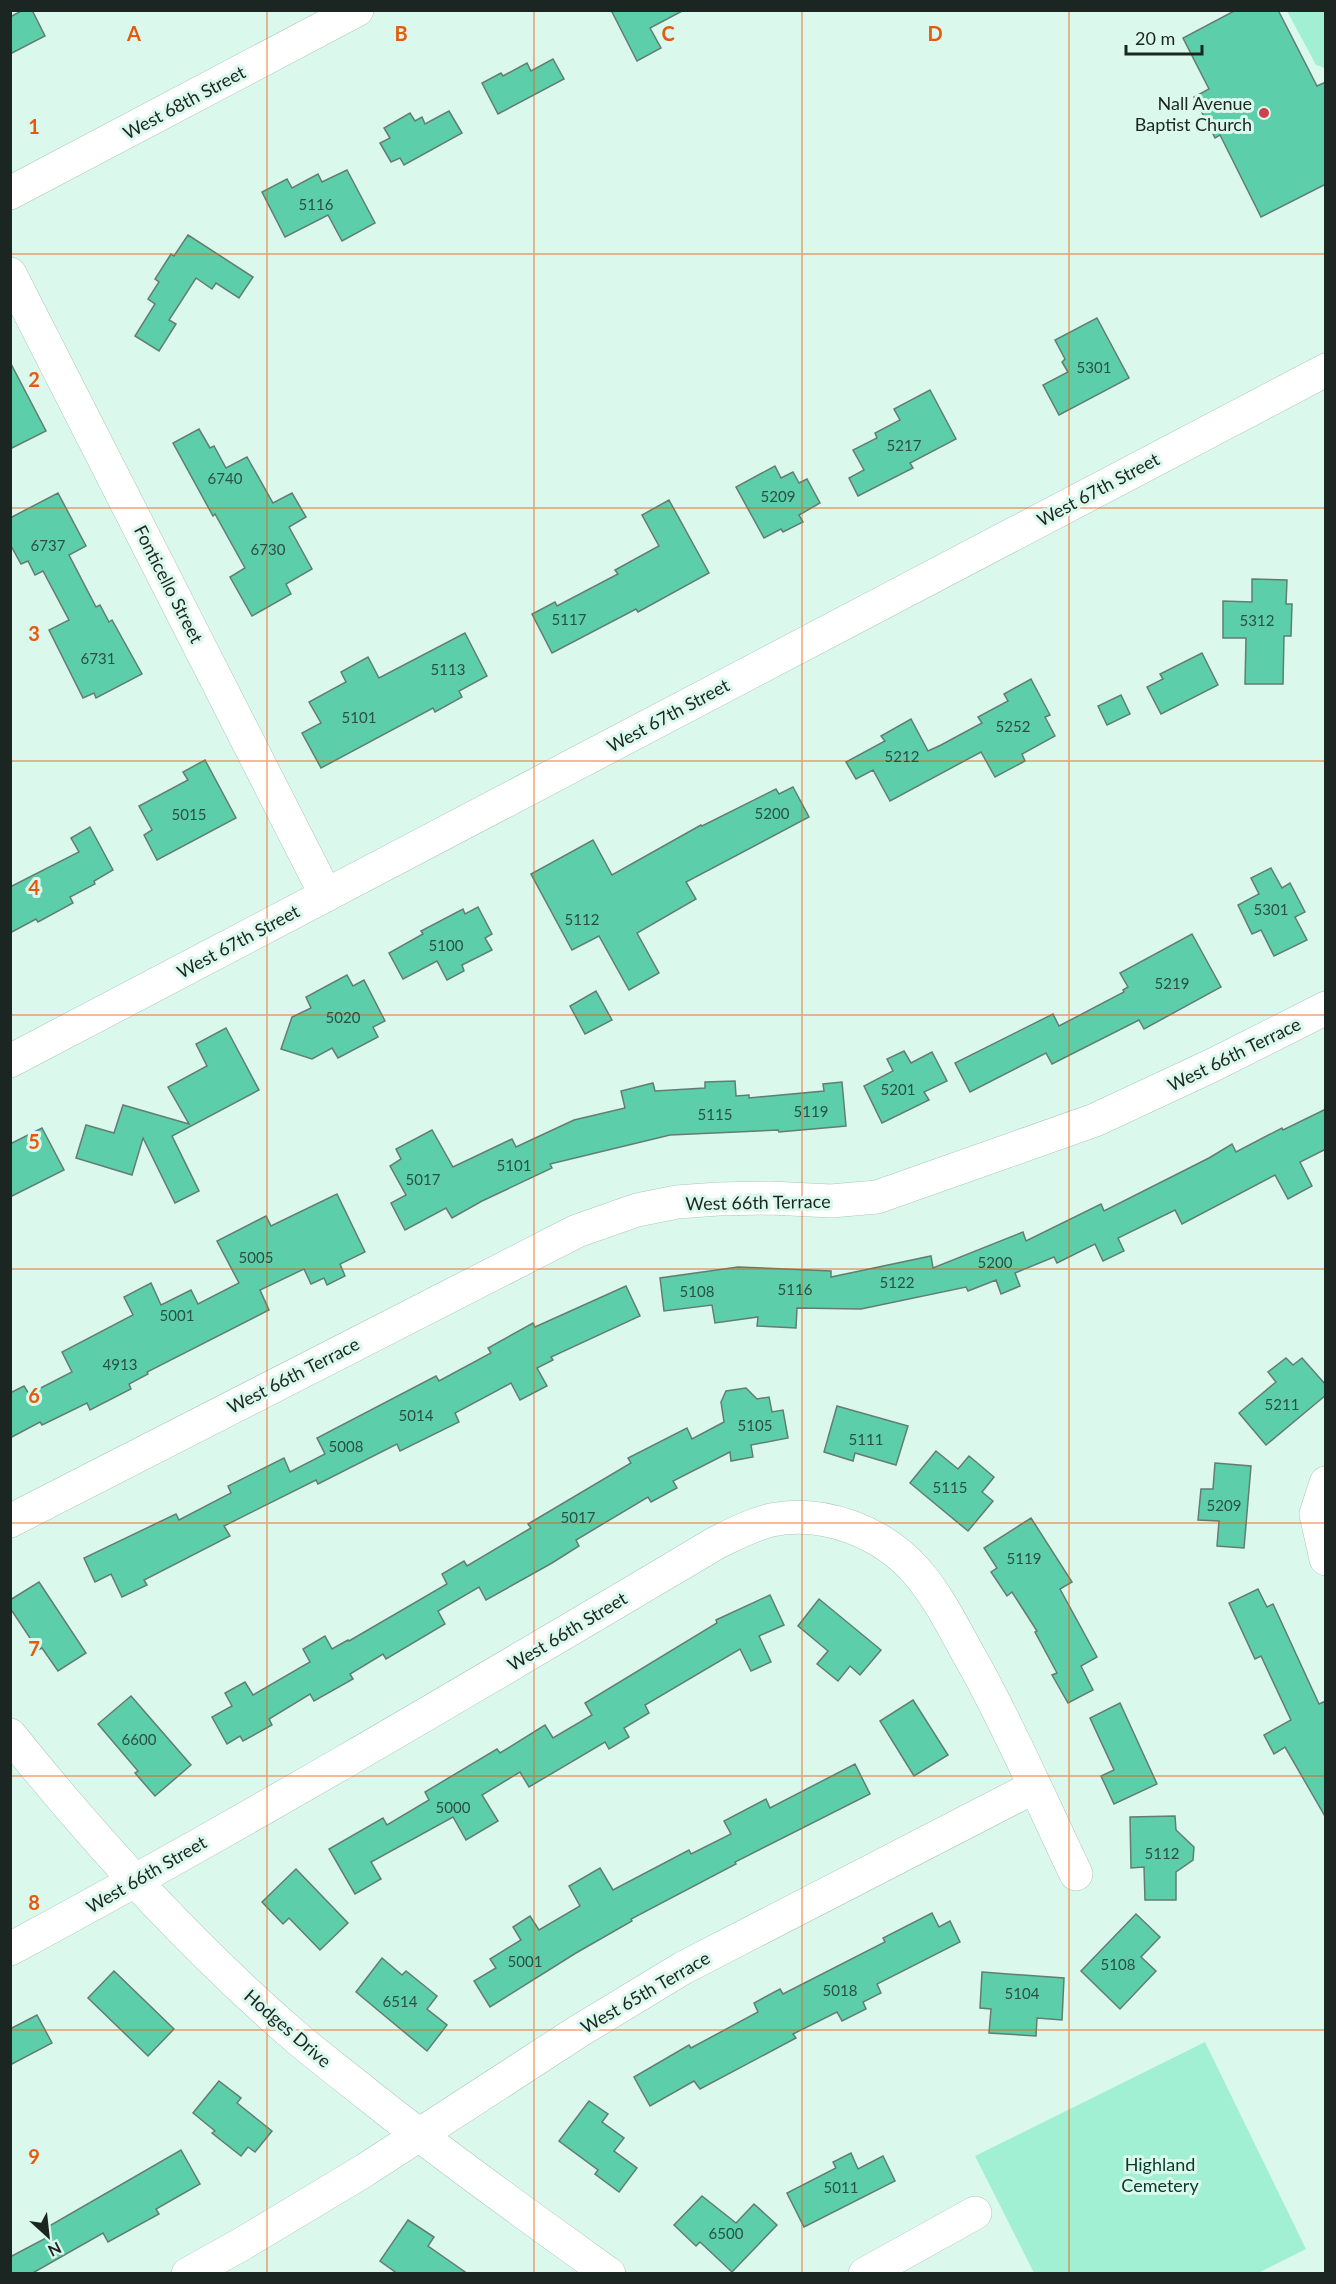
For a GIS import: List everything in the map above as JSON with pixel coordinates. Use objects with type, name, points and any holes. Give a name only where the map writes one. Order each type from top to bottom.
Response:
[{"type":"street","name":"West 68th Street","points":[[10,193],[357,10]]},
{"type":"street","name":"Fonticello Street","points":[[10,274],[326,895]]},
{"type":"street","name":"West 67th Street","points":[[10,1061],[1326,370]]},
{"type":"street","name":"West 66th Terrace","points":[[10,1521],[577,1231],[637,1210],[677,1202],[770,1198],[831,1201],[877,1197],[1095,1120],[1213,1065],[1326,1008]]},
{"type":"street","points":[[1326,1483],[1316,1514],[1326,1559]]},
{"type":"street","name":"West 66th Street","points":[[10,1949],[427,1714],[716,1543],[749,1526],[772,1520],[795,1517],[841,1523],[863,1531],[902,1557],[919,1574],[949,1620],[993,1698],[1034,1787]]},
{"type":"street","name":"Hodges Drive","points":[[10,1735],[69,1808],[134,1881],[213,1962],[291,2034],[471,2175],[609,2274]]},
{"type":"street","points":[[1034,1787],[1076,1874]]},
{"type":"street","name":"West 65th Terrace","points":[[188,2274],[263,2231],[419,2135],[579,2031],[683,1968],[1034,1787]]},
{"type":"street","points":[[865,2274],[975,2213]]},
{"type":"green space","points":[[1287,11],[1325,11],[1325,68],[1316,65]]},
{"type":"green space","name":"Highland Cemetery","points":[[1205,2042],[1306,2249],[1258,2273],[1034,2273],[975,2156]]},
{"type":"building","points":[[23,10],[32,10],[45,36],[10,54],[10,17]]},
{"type":"building","points":[[611,10],[684,10],[650,28],[661,48],[637,61]]},
{"type":"building","name":"Nall Avenue Baptist Church","points":[[1236,10],[1278,10],[1317,86],[1326,82],[1326,184],[1261,217],[1220,135],[1215,138],[1194,97],[1209,89],[1183,38]]},
{"type":"building","points":[[553,59],[564,79],[498,114],[482,83],[501,73],[503,76],[527,63],[531,71]]},
{"type":"building","points":[[449,111],[462,133],[404,165],[400,158],[391,162],[380,143],[390,138],[384,128],[410,113],[415,121],[422,117],[425,124]]},
{"type":"building","points":[[347,170],[375,223],[342,241],[328,215],[285,237],[262,192],[287,179],[292,188],[318,174],[322,182]]},
{"type":"building","points":[[188,235],[253,277],[239,298],[216,283],[212,289],[196,278],[169,320],[176,324],[159,351],[135,336],[155,304],[148,299],[159,282],[155,279],[171,254],[174,256]]},
{"type":"building","points":[[1097,318],[1129,378],[1059,415],[1043,385],[1068,372],[1062,362],[1065,359],[1055,340]]},
{"type":"building","points":[[10,362],[46,431],[10,449]]},
{"type":"building","points":[[930,390],[956,439],[910,463],[913,468],[858,496],[849,478],[864,470],[853,450],[877,438],[875,433],[900,420],[894,409]]},
{"type":"building","points":[[199,429],[210,448],[214,446],[226,468],[247,457],[273,503],[292,493],[306,517],[289,527],[312,569],[286,584],[291,594],[252,616],[230,577],[245,568],[173,443]]},
{"type":"building","points":[[775,466],[781,478],[793,472],[799,483],[807,479],[820,503],[799,515],[803,522],[783,532],[781,529],[764,538],[736,487]]},
{"type":"building","points":[[58,493],[86,546],[69,555],[96,607],[100,605],[109,622],[112,620],[142,674],[96,698],[94,693],[83,698],[49,630],[69,620],[43,571],[35,575],[28,561],[21,564],[10,544],[10,518]]},
{"type":"building","points":[[669,500],[709,573],[638,612],[636,609],[552,653],[532,614],[555,602],[557,606],[618,574],[615,570],[659,546],[642,515]]},
{"type":"building","points":[[1252,579],[1287,580],[1286,604],[1292,604],[1291,636],[1284,636],[1283,684],[1245,684],[1246,638],[1223,638],[1223,601],[1252,602]]},
{"type":"building","points":[[465,633],[487,676],[459,691],[462,697],[435,712],[433,708],[321,768],[302,733],[321,723],[309,702],[346,682],[341,672],[368,657],[379,678]]},
{"type":"building","points":[[1202,653],[1218,685],[1161,714],[1147,687],[1163,679],[1160,674]]},
{"type":"building","points":[[1031,679],[1050,715],[1045,717],[1055,736],[1022,754],[1025,761],[995,777],[981,752],[890,801],[873,770],[856,779],[846,762],[885,741],[881,736],[911,719],[928,751],[982,723],[978,717],[1008,701],[1004,694]]},
{"type":"building","points":[[1121,695],[1130,714],[1107,725],[1098,706]]},
{"type":"building","points":[[205,760],[236,818],[157,860],[144,835],[152,830],[139,806],[188,780],[183,772]]},
{"type":"building","points":[[793,787],[809,817],[686,882],[696,899],[637,933],[659,973],[629,990],[599,936],[572,950],[531,874],[593,840],[612,875],[701,825],[776,789],[779,794]]},
{"type":"building","points":[[90,827],[113,870],[94,881],[95,884],[70,897],[73,903],[38,922],[36,919],[10,933],[10,887],[79,852],[71,838]]},
{"type":"building","points":[[1271,868],[1282,888],[1290,883],[1305,912],[1295,917],[1307,940],[1274,956],[1261,930],[1252,934],[1238,905],[1259,894],[1251,878]]},
{"type":"building","points":[[478,907],[492,934],[485,938],[492,950],[462,965],[464,971],[447,980],[437,961],[403,979],[389,953],[423,934],[421,931],[463,909],[465,914]]},
{"type":"building","points":[[1192,934],[1221,987],[1144,1029],[1139,1020],[1052,1064],[1046,1053],[970,1092],[955,1063],[1053,1014],[1059,1026],[1124,992],[1123,990],[1128,987],[1120,973]]},
{"type":"building","points":[[347,975],[353,986],[364,980],[385,1021],[373,1027],[378,1037],[338,1058],[332,1048],[312,1059],[281,1049],[292,1017],[311,1008],[306,997]]},
{"type":"building","points":[[596,991],[612,1020],[585,1034],[570,1006]]},
{"type":"building","points":[[226,1028],[259,1090],[172,1136],[199,1191],[175,1203],[143,1138],[132,1175],[76,1158],[86,1125],[114,1133],[123,1105],[189,1124],[168,1087],[207,1066],[196,1044]]},
{"type":"building","points":[[904,1051],[911,1063],[932,1052],[947,1081],[924,1092],[929,1100],[882,1123],[864,1086],[893,1071],[887,1059]]},
{"type":"building","points":[[735,1081],[736,1096],[749,1095],[749,1098],[824,1091],[823,1084],[842,1082],[846,1126],[779,1132],[778,1130],[670,1135],[550,1164],[552,1168],[452,1218],[446,1208],[405,1230],[391,1203],[406,1195],[390,1166],[401,1159],[396,1149],[432,1130],[453,1167],[512,1139],[516,1147],[574,1120],[625,1108],[621,1091],[653,1083],[655,1091],[705,1088],[705,1082]]},
{"type":"building","points":[[1326,1109],[1326,1149],[1300,1162],[1312,1186],[1288,1199],[1275,1175],[1182,1224],[1175,1210],[1118,1238],[1124,1251],[1103,1261],[1095,1244],[1057,1263],[1054,1257],[1015,1273],[1020,1286],[1001,1294],[996,1280],[968,1291],[966,1287],[861,1309],[797,1308],[796,1328],[757,1326],[758,1317],[715,1323],[712,1305],[664,1311],[660,1278],[738,1267],[831,1271],[831,1277],[931,1256],[933,1268],[1023,1232],[1026,1241],[1101,1204],[1104,1211],[1232,1144],[1236,1152],[1282,1128],[1283,1130]]},
{"type":"building","points":[[42,1128],[64,1170],[10,1197],[10,1144]]},
{"type":"building","points":[[337,1194],[365,1252],[340,1264],[345,1276],[327,1285],[324,1278],[311,1284],[304,1269],[260,1290],[269,1310],[147,1372],[148,1374],[129,1384],[131,1389],[90,1410],[87,1403],[42,1425],[40,1422],[10,1438],[10,1393],[24,1386],[29,1394],[72,1372],[62,1352],[133,1315],[124,1297],[151,1283],[161,1305],[191,1290],[198,1304],[239,1283],[217,1241],[266,1216],[271,1226]]},
{"type":"building","points":[[626,1286],[640,1316],[551,1357],[553,1360],[537,1368],[547,1386],[520,1400],[511,1383],[455,1413],[459,1422],[400,1451],[397,1444],[318,1484],[316,1480],[224,1526],[230,1536],[144,1580],[147,1585],[122,1597],[111,1574],[95,1582],[84,1558],[176,1514],[179,1520],[231,1493],[228,1486],[284,1458],[290,1472],[325,1454],[317,1438],[436,1376],[439,1381],[491,1353],[488,1348],[533,1323],[535,1327]]},
{"type":"building","points":[[1286,1358],[1293,1365],[1302,1358],[1326,1385],[1326,1395],[1266,1445],[1239,1413],[1276,1382],[1268,1372]]},
{"type":"building","points":[[746,1388],[757,1399],[769,1397],[772,1412],[783,1410],[788,1438],[751,1445],[753,1457],[731,1461],[730,1452],[673,1481],[677,1488],[651,1502],[648,1497],[576,1540],[579,1546],[552,1563],[486,1600],[479,1587],[438,1611],[445,1624],[386,1659],[383,1654],[350,1674],[353,1679],[314,1701],[310,1694],[269,1719],[272,1725],[243,1741],[240,1736],[227,1744],[212,1717],[232,1706],[225,1693],[245,1682],[253,1695],[310,1662],[303,1649],[325,1636],[332,1649],[447,1584],[442,1574],[464,1561],[467,1566],[531,1528],[528,1524],[631,1463],[628,1458],[687,1428],[692,1439],[724,1422],[721,1402],[726,1391]]},
{"type":"building","points":[[837,1406],[908,1426],[896,1465],[855,1453],[853,1461],[824,1452]]},
{"type":"building","points":[[936,1451],[958,1469],[969,1456],[994,1477],[982,1492],[993,1501],[968,1531],[910,1483]]},
{"type":"building","points":[[1215,1463],[1251,1466],[1244,1548],[1217,1546],[1219,1521],[1198,1520],[1201,1489],[1213,1489]]},
{"type":"building","points":[[1031,1518],[1072,1582],[1060,1589],[1097,1657],[1081,1666],[1093,1690],[1068,1703],[1052,1675],[1057,1673],[1035,1632],[1037,1631],[1012,1592],[1007,1596],[991,1572],[997,1568],[984,1548]]},
{"type":"building","points":[[39,1582],[86,1653],[58,1671],[42,1648],[38,1650],[10,1608],[10,1600]]},
{"type":"building","points":[[1258,1589],[1267,1607],[1273,1604],[1319,1704],[1326,1701],[1326,1818],[1285,1747],[1274,1754],[1264,1735],[1291,1720],[1261,1656],[1255,1659],[1229,1603]]},
{"type":"building","points":[[770,1595],[784,1625],[759,1636],[771,1662],[751,1671],[740,1649],[645,1705],[649,1713],[624,1728],[629,1737],[609,1749],[605,1742],[529,1787],[520,1772],[482,1795],[498,1821],[466,1840],[453,1817],[371,1862],[381,1879],[355,1894],[329,1849],[383,1818],[387,1825],[429,1800],[425,1792],[497,1749],[500,1753],[545,1725],[553,1738],[592,1715],[585,1703],[717,1623],[716,1620]]},
{"type":"building","points":[[819,1599],[881,1650],[860,1675],[850,1666],[838,1681],[817,1664],[828,1651],[798,1626]]},
{"type":"building","points":[[131,1696],[191,1765],[155,1796],[135,1773],[138,1771],[98,1724]]},
{"type":"building","points":[[913,1700],[948,1755],[914,1776],[880,1721]]},
{"type":"building","points":[[1120,1703],[1157,1784],[1114,1804],[1101,1776],[1114,1770],[1090,1718]]},
{"type":"building","points":[[855,1764],[870,1794],[735,1862],[736,1864],[631,1919],[632,1921],[490,2007],[474,1981],[496,1968],[490,1959],[521,1940],[513,1927],[530,1916],[539,1930],[580,1906],[569,1886],[600,1868],[613,1890],[689,1850],[691,1854],[731,1834],[724,1821],[766,1799],[770,1808]]},
{"type":"building","points":[[1175,1816],[1176,1830],[1194,1847],[1193,1860],[1176,1872],[1176,1900],[1145,1900],[1144,1867],[1131,1868],[1130,1817]]},
{"type":"building","points":[[296,1869],[348,1923],[320,1950],[289,1918],[283,1924],[262,1902]]},
{"type":"building","points":[[932,1913],[939,1927],[950,1921],[960,1942],[877,1984],[881,1993],[863,2002],[866,2009],[842,2021],[837,2012],[793,2034],[796,2038],[700,2089],[694,2081],[650,2106],[634,2077],[689,2045],[691,2048],[758,2012],[754,2003],[780,1989],[783,1994],[885,1942],[883,1938]]},
{"type":"building","points":[[1136,1914],[1160,1937],[1141,1957],[1156,1971],[1120,2009],[1081,1971]]},
{"type":"building","points":[[382,1958],[402,1975],[406,1971],[437,1996],[427,2009],[447,2025],[427,2051],[356,1992]]},
{"type":"building","points":[[114,1971],[174,2029],[148,2056],[88,1998]]},
{"type":"building","points":[[982,1972],[1064,1978],[1062,2020],[1037,2018],[1036,2036],[989,2033],[991,2009],[980,2008]]},
{"type":"building","points":[[37,2015],[52,2043],[10,2065],[10,2029]]},
{"type":"building","points":[[219,2081],[241,2098],[237,2103],[272,2131],[255,2152],[248,2147],[241,2156],[212,2133],[215,2131],[193,2113]]},
{"type":"building","points":[[589,2101],[608,2114],[602,2122],[624,2138],[614,2151],[637,2168],[619,2192],[595,2174],[598,2170],[559,2141]]},
{"type":"building","points":[[181,2150],[200,2184],[156,2209],[159,2214],[108,2242],[103,2233],[31,2274],[10,2274],[10,2257],[48,2237],[44,2229]]},
{"type":"building","points":[[851,2153],[858,2169],[883,2156],[895,2181],[804,2227],[787,2193],[836,2168],[833,2162]]},
{"type":"building","points":[[702,2196],[736,2223],[754,2204],[777,2225],[732,2272],[700,2242],[696,2246],[674,2225]]},
{"type":"building","points":[[408,2220],[434,2237],[428,2246],[468,2274],[398,2274],[380,2261]]},
{"type":"place","name":"Nall Avenue Baptist Church","points":[[1264,113]]}]
